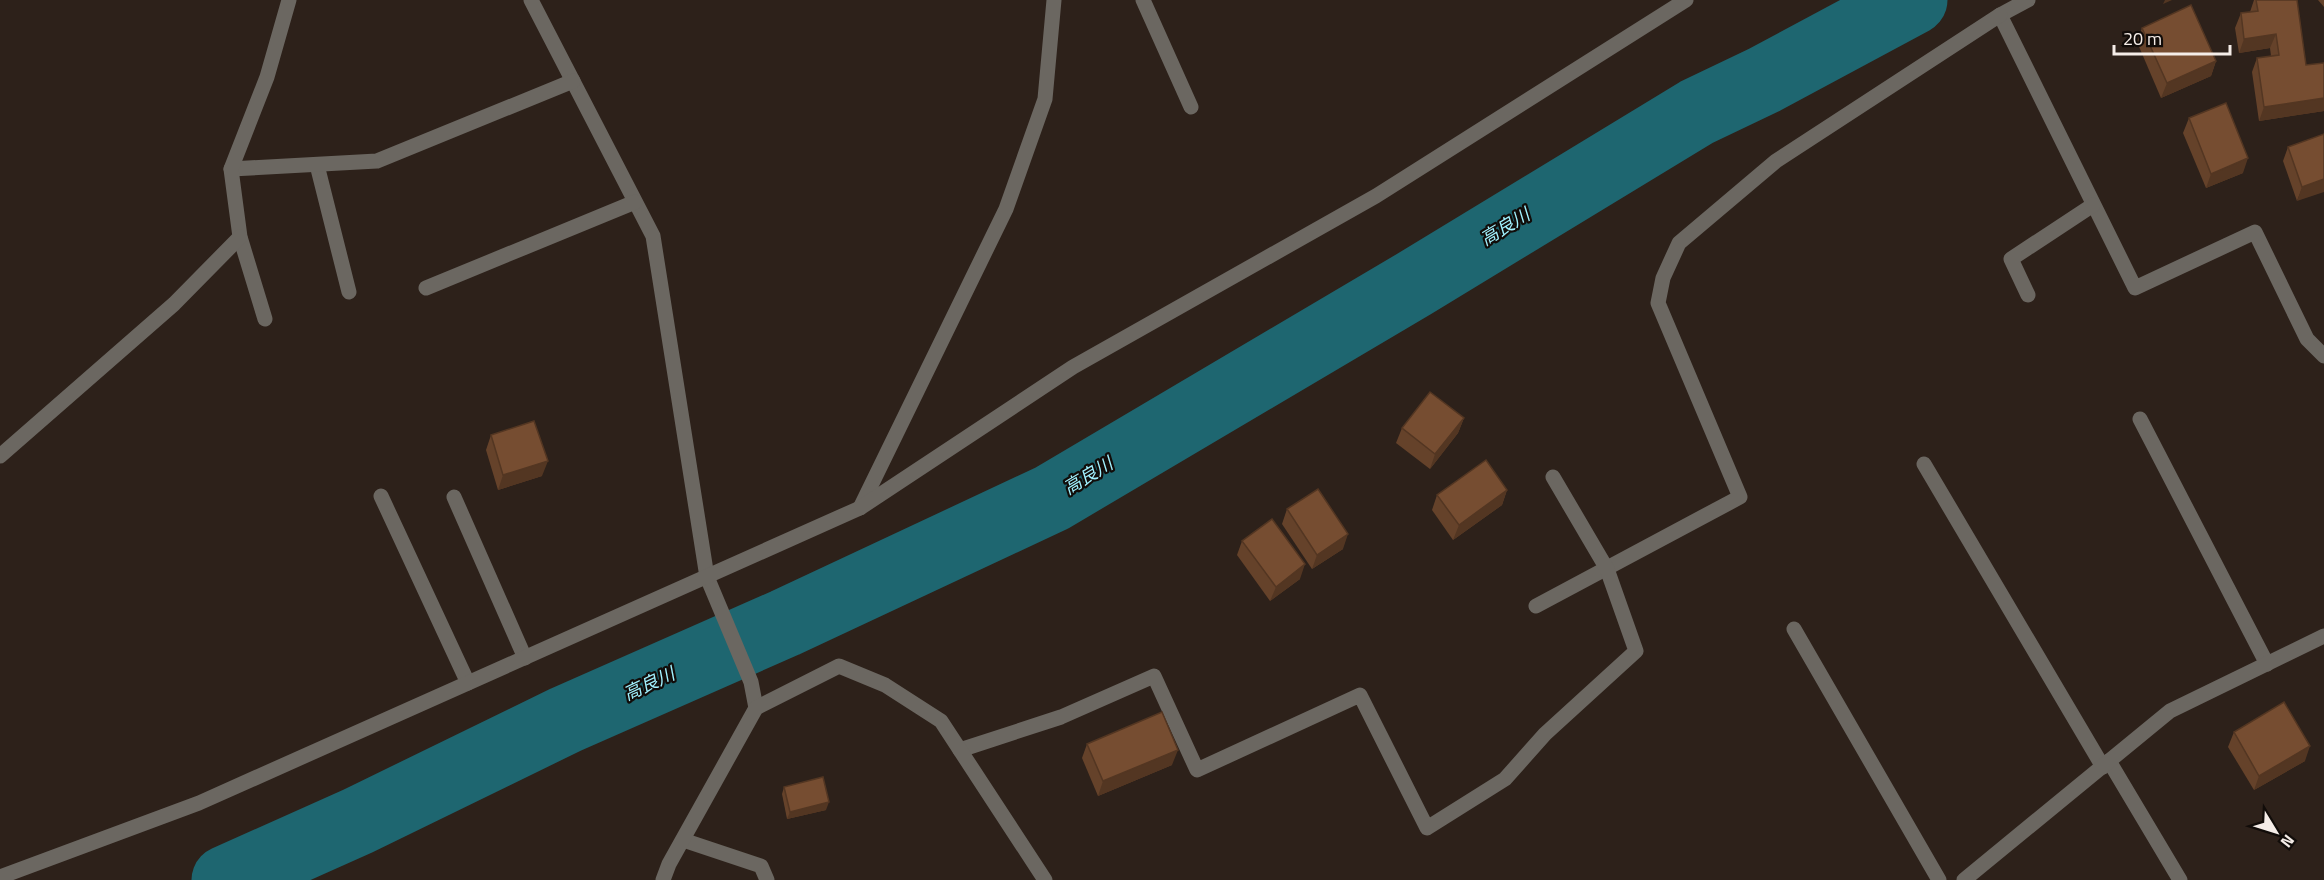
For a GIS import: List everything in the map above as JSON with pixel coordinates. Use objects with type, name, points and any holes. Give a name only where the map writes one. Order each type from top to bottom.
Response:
[{"type":"street","points":[[265,319],[240,237],[231,169],[267,77],[289,0]]},
{"type":"street","points":[[531,0],[653,236],[706,578],[751,682],[756,708]]},
{"type":"street","points":[[1143,0],[1191,107]]},
{"type":"street","points":[[0,877],[199,803],[860,508],[1073,368],[1376,196],[1686,0]]},
{"type":"street","points":[[1536,606],[1740,497],[1658,303],[1663,278],[1679,243],[1776,161],[2000,15],[2028,0]]},
{"type":"street","points":[[860,508],[1006,209],[1045,99],[1058,2]]},
{"type":"street","points":[[2000,15],[2135,288],[2255,232],[2307,339],[2324,357]]},
{"type":"street","points":[[231,169],[378,161],[573,81]]},
{"type":"street","points":[[317,165],[349,292]]},
{"type":"street","points":[[426,288],[635,202]]},
{"type":"street","points":[[2028,295],[2011,259],[2093,205]]},
{"type":"street","points":[[0,456],[174,304],[240,237]]},
{"type":"street","points":[[2140,419],[2267,664]]},
{"type":"street","points":[[1924,464],[2106,764],[2180,880]]},
{"type":"street","points":[[960,750],[1061,717],[1154,676],[1197,770],[1360,695],[1427,828],[1505,779],[1545,734],[1636,651],[1607,569],[1553,477]]},
{"type":"street","points":[[381,496],[468,683]]},
{"type":"street","points":[[454,497],[525,658]]},
{"type":"street","points":[[1794,629],[1939,880]]},
{"type":"street","points":[[1964,880],[2170,711],[2324,636]]},
{"type":"street","points":[[663,880],[669,864],[756,708],[839,666],[885,685],[941,721],[1045,880]]},
{"type":"street","points":[[683,840],[780,880]]},
{"type":"building","points":[[2256,0],[2297,0],[2306,65],[2324,63],[2324,98],[2264,107],[2257,58],[2279,55],[2276,34],[2244,39],[2241,13],[2258,11]]},
{"type":"building","points":[[2191,5],[2216,61],[2167,83],[2142,28]]},
{"type":"building","points":[[2226,103],[2248,158],[2211,174],[2189,118]]},
{"type":"building","points":[[2324,134],[2324,179],[2302,187],[2288,147]]},
{"type":"building","points":[[1430,392],[1464,418],[1435,454],[1402,428]]},
{"type":"building","points":[[534,421],[548,461],[503,475],[491,435]]},
{"type":"building","points":[[1486,460],[1507,490],[1459,525],[1437,495]]},
{"type":"building","points":[[1318,489],[1348,534],[1317,555],[1287,509]]},
{"type":"building","points":[[1272,519],[1305,564],[1276,587],[1242,541]]},
{"type":"building","points":[[2284,702],[2310,746],[2259,776],[2234,732]]},
{"type":"building","points":[[1162,712],[1178,750],[1103,781],[1087,744]]},
{"type":"building","points":[[823,777],[829,802],[790,812],[784,787]]},
{"type":"waterway","name":"高良川","points":[[226,880],[358,821],[565,720],[785,623],[1052,498],[1414,284],[1697,112],[1764,80],[1913,0]]}]
